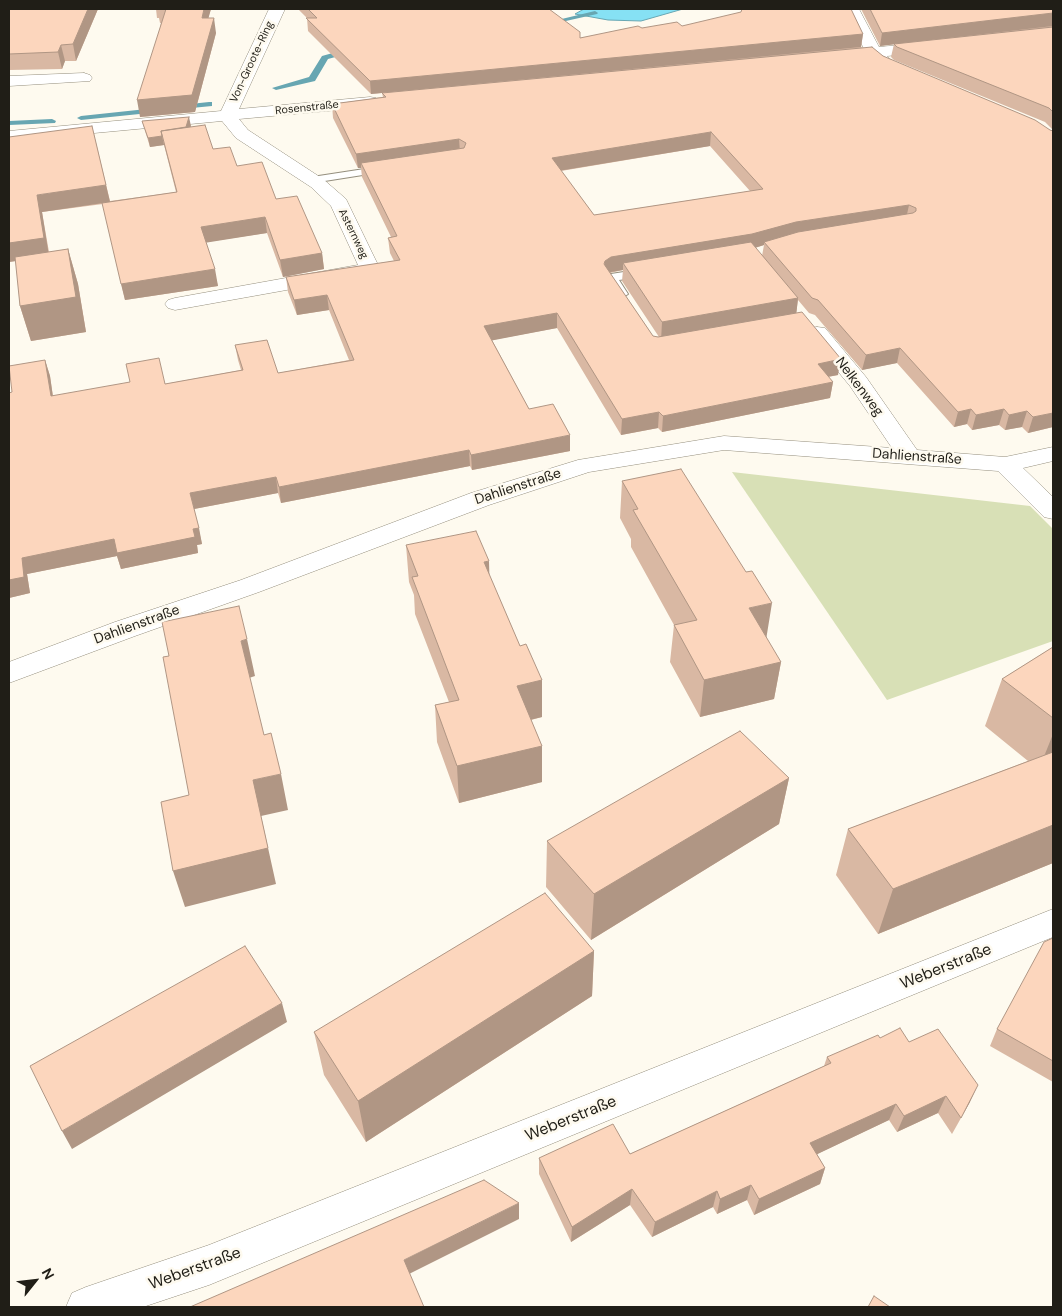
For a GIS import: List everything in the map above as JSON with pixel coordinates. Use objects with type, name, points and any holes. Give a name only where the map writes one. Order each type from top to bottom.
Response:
[{"type":"street","name":"Von-Groote-Ring","points":[[227,116],[277,9]]},
{"type":"street","points":[[852,9],[874,53],[887,65],[905,72]]},
{"type":"street","points":[[825,57],[949,44]]},
{"type":"street","points":[[9,81],[84,78]]},
{"type":"street","name":"Rosenstraße","points":[[9,136],[384,100]]},
{"type":"street","name":"Asternweg","points":[[175,304],[370,269],[338,203],[312,180],[242,134],[227,116]]},
{"type":"street","name":"Nelkenweg","points":[[807,320],[858,382],[909,456]]},
{"type":"street","name":"Dahlienstraße","points":[[9,673],[125,629],[250,586],[480,499],[586,465],[724,443],[1005,464],[1053,454]]},
{"type":"street","points":[[1005,464],[1053,511]]},
{"type":"street","name":"Weberstraße","points":[[86,1307],[209,1266],[1053,924]]},
{"type":"lane","points":[[312,180],[395,167]]},
{"type":"lane","points":[[626,301],[611,278],[658,270]]},
{"type":"green space","points":[[732,472],[1030,506],[1053,529],[1053,641],[887,700]]},
{"type":"water","points":[[584,9],[683,9],[641,21],[608,20],[575,14]]},
{"type":"building","points":[[9,9],[88,9],[73,44],[61,45],[58,52],[9,54]]},
{"type":"building","points":[[166,9],[204,9],[202,18],[214,18],[192,95],[137,100]]},
{"type":"building","points":[[308,9],[549,9],[580,32],[580,38],[638,26],[642,28],[677,22],[682,26],[741,12],[742,9],[851,9],[863,34],[370,81],[306,18],[317,18]]},
{"type":"building","points":[[870,9],[1053,9],[1053,13],[882,33]]},
{"type":"building","points":[[1053,27],[1053,112],[1049,108],[897,47],[894,44]]},
{"type":"building","points":[[872,47],[883,56],[1035,120],[1053,131],[1053,413],[1033,417],[1027,411],[1009,415],[1004,409],[976,415],[971,409],[958,412],[900,348],[866,355],[818,300],[812,298],[764,242],[798,232],[913,213],[916,211],[916,208],[909,205],[796,222],[752,234],[611,257],[604,264],[653,336],[658,337],[802,312],[841,359],[818,364],[833,382],[663,416],[659,412],[622,419],[557,313],[484,326],[529,409],[553,404],[570,435],[471,455],[469,450],[279,487],[276,477],[190,493],[199,528],[193,529],[195,537],[117,553],[114,539],[22,558],[24,577],[9,580],[9,393],[12,392],[9,366],[45,360],[51,396],[130,382],[126,364],[159,358],[165,384],[243,370],[235,345],[267,340],[278,373],[354,360],[327,295],[294,300],[286,277],[400,260],[388,238],[397,236],[361,163],[464,148],[466,143],[459,139],[356,154],[332,104],[386,97],[382,93]],"holes":[[[711,132],[763,189],[594,215],[552,158]]]},
{"type":"building","points":[[189,117],[186,127],[161,131],[162,136],[148,138],[142,121]]},
{"type":"building","points":[[205,125],[213,149],[230,147],[237,166],[262,162],[276,199],[297,196],[322,253],[280,260],[265,217],[201,227],[215,269],[121,284],[102,203],[177,192],[161,131]]},
{"type":"building","points":[[92,126],[106,185],[37,195],[44,238],[9,243],[9,137]]},
{"type":"building","points":[[751,242],[798,298],[662,322],[623,263]]},
{"type":"building","points":[[68,249],[76,297],[20,306],[15,257]]},
{"type":"building","points":[[681,469],[746,572],[752,571],[772,603],[749,608],[781,662],[704,680],[674,625],[697,620],[633,510],[638,509],[622,481]]},
{"type":"building","points":[[476,531],[489,561],[484,562],[520,646],[526,644],[542,680],[517,686],[542,746],[457,766],[435,705],[459,700],[412,577],[418,576],[406,545]]},
{"type":"building","points":[[239,606],[247,639],[241,641],[264,735],[271,733],[281,774],[253,780],[268,848],[173,871],[161,802],[189,795],[163,657],[169,656],[162,622]]},
{"type":"building","points":[[1053,647],[1053,718],[1002,679]]},
{"type":"building","points":[[740,731],[789,778],[594,894],[547,841]]},
{"type":"building","points":[[1053,752],[1053,825],[893,889],[848,829]]},
{"type":"building","points":[[545,893],[594,951],[358,1101],[314,1032]]},
{"type":"building","points":[[1053,938],[1053,1061],[997,1029],[1044,942]]},
{"type":"building","points":[[245,946],[282,1003],[62,1131],[30,1066]]},
{"type":"building","points":[[900,1028],[909,1042],[938,1029],[978,1085],[961,1118],[946,1096],[904,1116],[896,1104],[810,1143],[825,1168],[759,1199],[751,1185],[720,1199],[717,1191],[655,1222],[632,1189],[572,1227],[539,1158],[613,1124],[630,1154],[831,1063],[827,1057],[878,1035],[880,1038]]},
{"type":"building","points":[[484,1180],[519,1203],[404,1260],[424,1307],[190,1307]]},
{"type":"building","points":[[874,1296],[890,1307],[868,1307]]},
{"type":"waterway","points":[[548,23],[595,13]]},
{"type":"waterway","points":[[276,88],[312,79],[325,58],[347,51]]},
{"type":"waterway","points":[[181,107],[209,104]]},
{"type":"waterway","points":[[81,118],[156,110]]},
{"type":"waterway","points":[[9,123],[52,121]]}]
